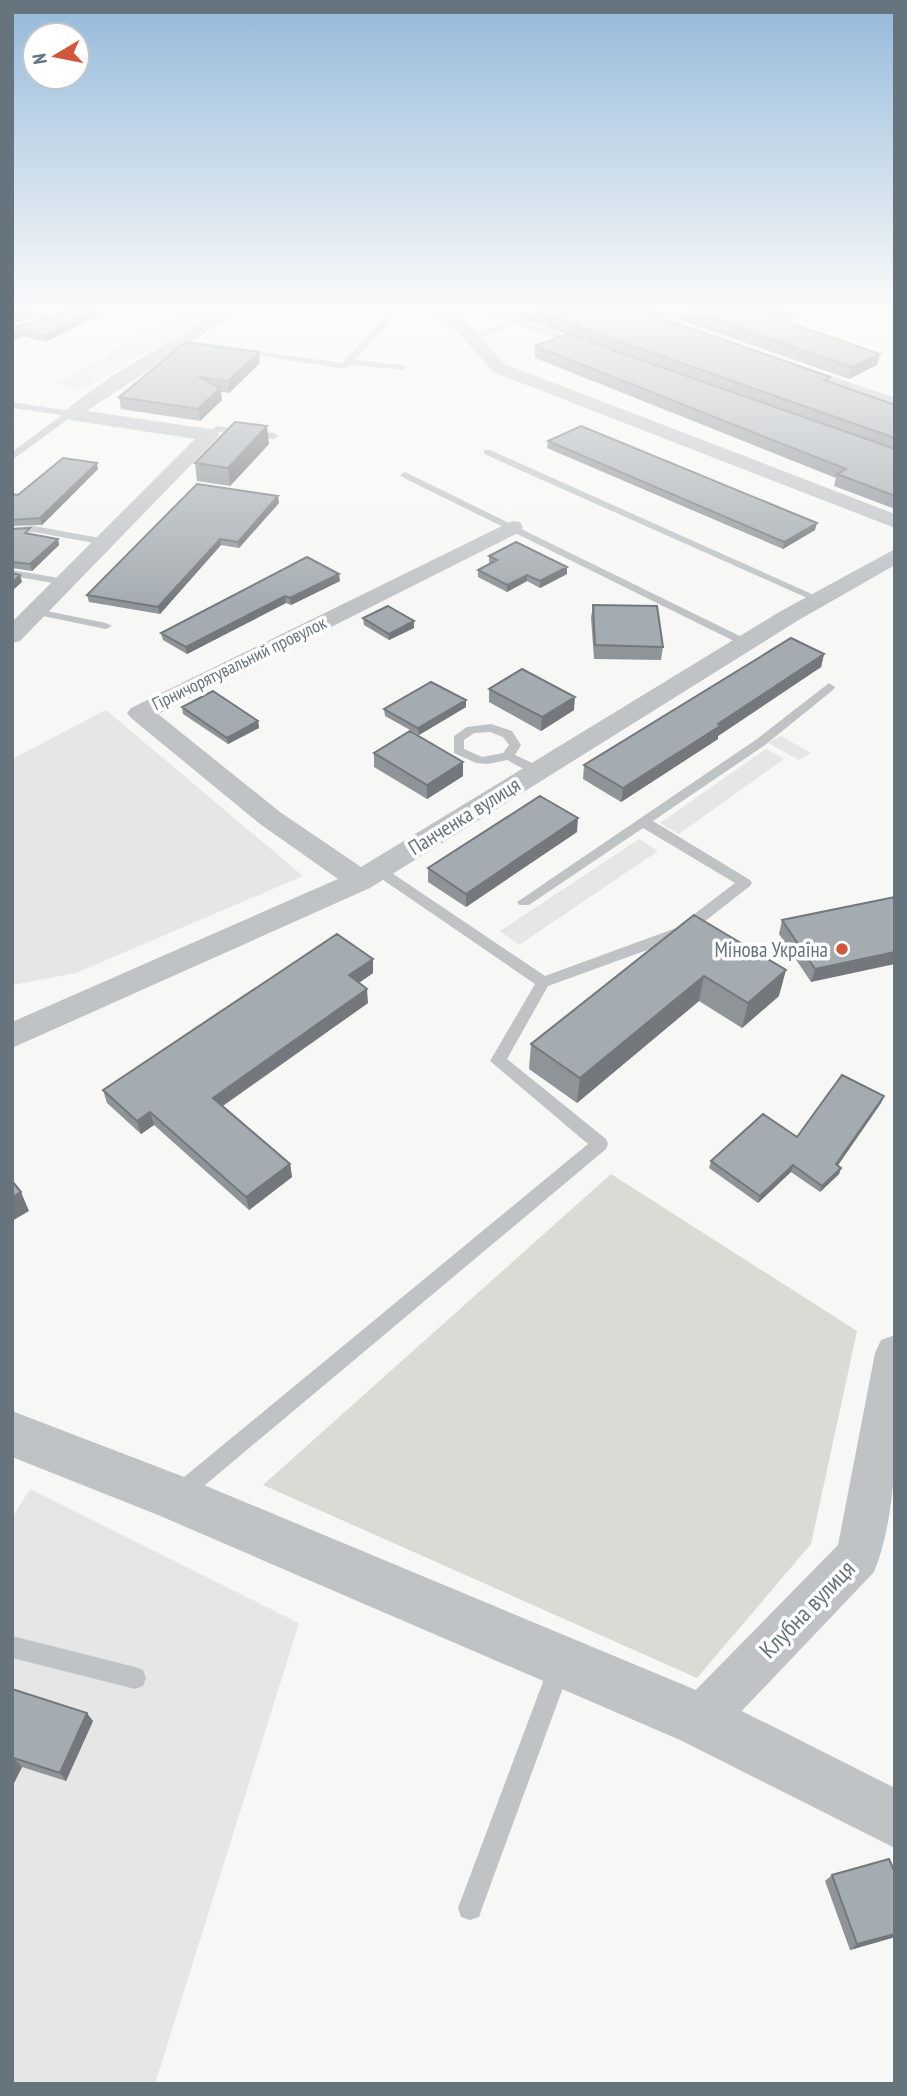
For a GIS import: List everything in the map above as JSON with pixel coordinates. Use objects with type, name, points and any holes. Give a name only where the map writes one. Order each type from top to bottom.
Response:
[{"type":"street","points":[[70,414],[77,410]]},
{"type":"street","points":[[607,410],[895,522]]},
{"type":"street","points":[[70,414],[211,435]]},
{"type":"street","points":[[12,636],[211,435]]},
{"type":"street","name":"Гірничорятувальний провулок","points":[[369,875],[270,818],[140,713],[512,527]]},
{"type":"street","name":"Панченка вулиця","points":[[12,1036],[369,875],[818,599],[895,556]]},
{"type":"street","name":"Клубна вулиця","points":[[701,1720],[858,1556],[895,1353]]},
{"type":"street","points":[[12,1434],[174,1497],[701,1720],[895,1819]]},
{"type":"lane","points":[[43,410],[70,414]]},
{"type":"lane","points":[[12,457],[70,414]]},
{"type":"lane","points":[[211,435],[217,429],[274,436]]},
{"type":"lane","points":[[487,452],[818,599]]},
{"type":"lane","points":[[405,475],[746,643]]},
{"type":"lane","points":[[12,531],[34,529],[106,542]]},
{"type":"lane","points":[[12,573],[65,582]]},
{"type":"lane","points":[[37,612],[106,626]]},
{"type":"lane","points":[[524,902],[761,743],[829,687]]},
{"type":"lane","points":[[508,756],[538,771]]},
{"type":"lane","points":[[174,1497],[600,1144],[498,1061],[544,982],[681,932],[746,883],[644,822]]},
{"type":"lane","points":[[369,875],[544,982]]},
{"type":"lane","points":[[12,1647],[135,1678]]},
{"type":"lane","points":[[470,1908],[562,1661]]},
{"type":"shaded area","points":[[106,710],[303,876],[76,973],[12,985],[12,759]]},
{"type":"shaded area","points":[[781,736],[811,753],[799,760],[768,743]]},
{"type":"shaded area","points":[[766,749],[784,759],[679,834],[660,823]]},
{"type":"shaded area","points":[[639,839],[658,851],[519,945],[500,931]]},
{"type":"shaded area","points":[[611,1174],[857,1331],[811,1544],[697,1678],[263,1485]]},
{"type":"shaded area","points":[[30,1489],[299,1623],[155,2084],[12,2084],[12,1518]]},
{"type":"building","points":[[696,410],[783,410],[895,449],[895,496],[837,474],[846,469]]},
{"type":"building","points":[[815,410],[895,410],[895,438]]},
{"type":"building","points":[[235,422],[267,426],[228,468],[195,463]]},
{"type":"building","points":[[581,426],[817,523],[784,542],[548,441]]},
{"type":"building","points":[[63,458],[97,463],[40,518],[12,520],[12,494],[18,495]]},
{"type":"building","points":[[197,484],[278,496],[238,542],[220,539],[158,607],[87,595]]},
{"type":"building","points":[[30,528],[25,533],[58,539],[30,564],[12,562],[12,529]]},
{"type":"building","points":[[516,542],[567,567],[540,581],[527,575],[507,585],[478,570],[497,560],[489,556]]},
{"type":"building","points":[[307,557],[339,574],[290,598],[285,596],[186,647],[161,633]]},
{"type":"building","points":[[12,573],[20,575],[12,583]]},
{"type":"building","points":[[593,605],[657,606],[663,647],[595,645]]},
{"type":"building","points":[[388,606],[414,621],[389,634],[363,618]]},
{"type":"building","points":[[791,638],[824,654],[718,724],[720,726],[623,788],[584,765]]},
{"type":"building","points":[[522,669],[575,697],[542,717],[489,689]]},
{"type":"building","points":[[431,682],[466,700],[418,728],[384,709]]},
{"type":"building","points":[[213,691],[258,721],[227,738],[182,707]]},
{"type":"building","points":[[410,731],[463,762],[427,785],[374,753]]},
{"type":"building","points":[[540,796],[578,818],[466,894],[428,868]]},
{"type":"building","name":"Мінова Україна","points":[[895,897],[895,952],[815,969],[782,920]]},
{"type":"building","points":[[694,915],[786,970],[748,1003],[704,976],[580,1078],[531,1044]]},
{"type":"building","points":[[337,934],[373,959],[349,975],[367,989],[213,1098],[290,1164],[246,1197],[150,1112],[137,1121],[103,1090]]},
{"type":"building","points":[[842,1075],[884,1096],[836,1164],[841,1168],[822,1186],[793,1165],[760,1196],[711,1161],[763,1114],[797,1137]]},
{"type":"building","points":[[12,1181],[21,1192],[12,1197]]},
{"type":"building","points":[[12,1689],[87,1713],[60,1773],[14,1758],[12,1763]]},
{"type":"building","points":[[889,1859],[895,1873],[895,1934],[857,1944],[832,1875]]},
{"type":"place","name":"Мінова Україна","points":[[842,949]]}]
